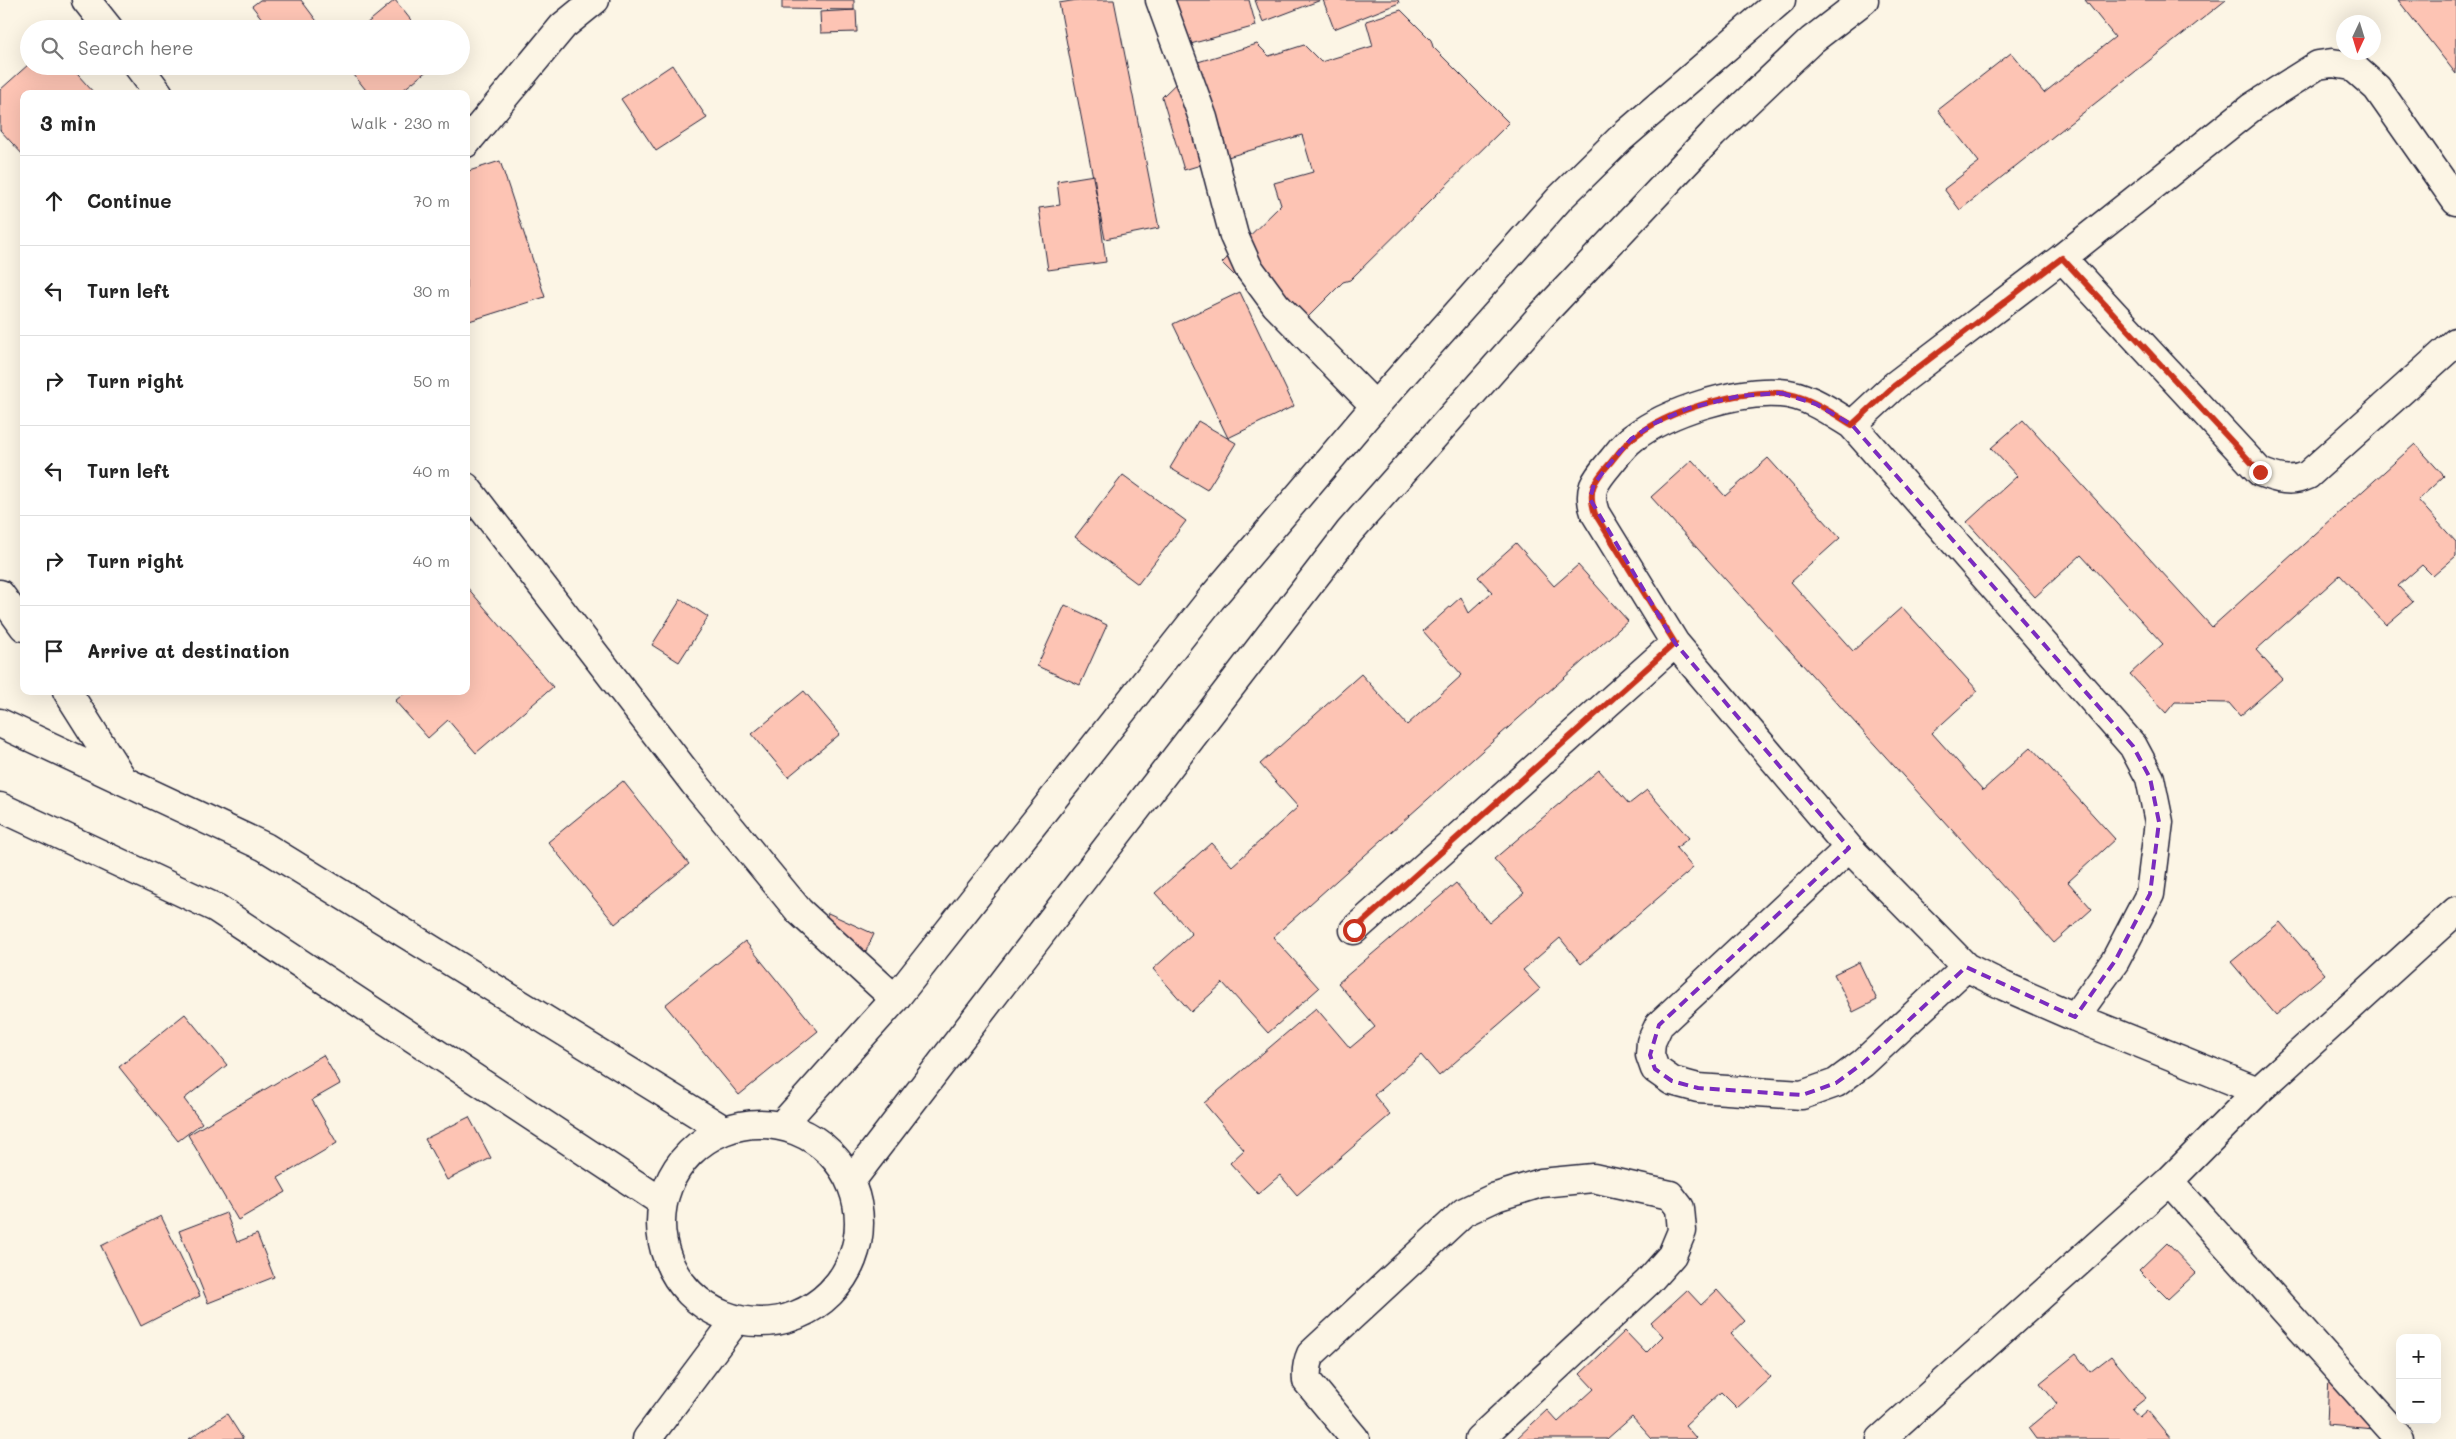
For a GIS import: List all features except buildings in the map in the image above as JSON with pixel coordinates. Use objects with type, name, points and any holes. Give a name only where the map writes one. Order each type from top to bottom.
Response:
[{"type":"street","points":[[86,0],[102,20]]},
{"type":"street","points":[[470,138],[564,26],[595,0]]},
{"type":"street","points":[[1160,0],[1203,118],[1234,236],[1248,268],[1276,305],[1375,406]]},
{"type":"street","points":[[781,1126],[894,999],[1211,598],[1375,406],[1560,198],[1620,139],[1781,0]]},
{"type":"street","points":[[850,1181],[1350,531],[1540,317],[1713,134],[1812,40],[1864,0]]},
{"type":"street","points":[[1852,425],[1894,386],[2062,258],[2252,106],[2318,65],[2332,63],[2352,66],[2377,88],[2456,201]]},
{"type":"street","points":[[145,75],[156,90]]},
{"type":"street","points":[[2062,258],[2260,472],[2278,480],[2299,479],[2313,471],[2456,342]]},
{"type":"street","points":[[2075,1017],[2115,960],[2150,894],[2159,822],[2150,778],[2133,746],[1852,425],[1816,404],[1780,393],[1739,396],[1689,408],[1653,424],[1631,439],[1594,484],[1590,499],[1595,514],[1675,643],[1849,848],[1966,967],[2075,1017],[2258,1091]]},
{"type":"street","points":[[470,493],[694,783],[799,911],[894,999]]},
{"type":"street","points":[[0,594],[20,622]]},
{"type":"street","points":[[1354,930],[1675,643]]},
{"type":"street","points":[[70,695],[122,778]]},
{"type":"street","points":[[0,723],[122,778],[266,847],[724,1130]]},
{"type":"street","points":[[0,807],[216,908],[662,1202]]},
{"type":"street","points":[[1849,848],[1658,1024],[1651,1042],[1650,1055],[1655,1069],[1672,1081],[1698,1088],[1802,1095],[1836,1083],[1863,1063],[1966,967]]},
{"type":"street","points":[[1882,1439],[2169,1181],[2258,1091],[2456,911]]},
{"type":"street","points":[[781,1126],[809,1137],[833,1156],[850,1181],[859,1208],[859,1235],[851,1262],[837,1286],[816,1305],[792,1317],[765,1323],[736,1320],[708,1308],[684,1289],[668,1263],[661,1233],[662,1202],[674,1172],[696,1147],[724,1130],[781,1126]]},
{"type":"street","points":[[1355,1439],[1307,1381],[1308,1359],[1311,1354],[1464,1212],[1496,1197],[1541,1183],[1593,1178],[1670,1196],[1680,1208],[1682,1231],[1672,1255],[1648,1282],[1479,1439]]},
{"type":"street","points":[[2169,1181],[2400,1439]]},
{"type":"street","points":[[647,1439],[736,1320]]},
{"type":"highlighted area","points":[[1781,393],[1816,404],[1852,425],[2133,746],[2150,778],[2159,822],[2150,894],[2115,961],[2075,1017],[1966,967],[1863,1063],[1836,1083],[1802,1095],[1698,1088],[1672,1081],[1655,1069],[1650,1055],[1659,1025],[1849,848],[1675,643],[1590,499],[1594,484],[1607,467],[1631,439],[1653,424],[1689,408],[1739,396]]},
{"type":"route","points":[[1354,930],[1675,643],[1595,514],[1590,499],[1594,484],[1607,467],[1631,439],[1653,424],[1689,408],[1739,396],[1780,393],[1816,404],[1852,425],[1894,386],[2062,258],[2260,472]]}]
